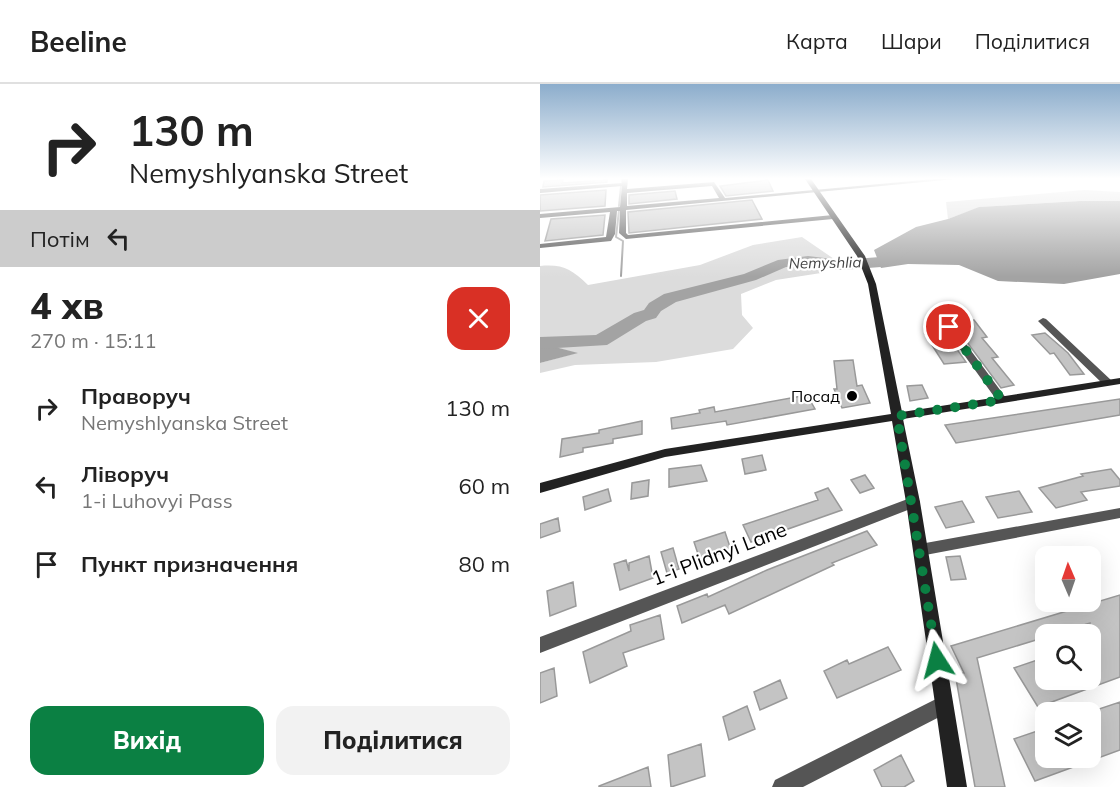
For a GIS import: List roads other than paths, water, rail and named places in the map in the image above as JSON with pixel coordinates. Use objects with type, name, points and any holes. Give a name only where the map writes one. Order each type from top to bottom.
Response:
[{"type":"street","points":[[540,216],[584,212]]},
{"type":"street","points":[[614,212],[616,237]]},
{"type":"street","points":[[616,237],[622,212]]},
{"type":"street","points":[[830,212],[861,256],[869,274],[913,502],[957,787]]},
{"type":"street","points":[[540,246],[833,217]]},
{"type":"street","points":[[1043,321],[1114,382]]},
{"type":"street","points":[[949,327],[1002,400]]},
{"type":"street","points":[[540,488],[665,453],[1114,382]]},
{"type":"street","name":"1-i Plidnyi Lane","points":[[540,645],[913,502]]},
{"type":"street","points":[[920,550],[1120,513]]},
{"type":"street","points":[[782,787],[944,704]]},
{"type":"waterway","points":[[619,212],[616,237],[623,241],[621,276]]},
{"type":"waterway","name":"Nemyshlia","points":[[540,343],[600,341],[640,317],[650,314],[655,307],[670,298],[750,277],[783,263],[808,261],[841,265],[881,262],[906,249]]},
{"type":"place","name":"Посад","points":[[852,396]]}]
